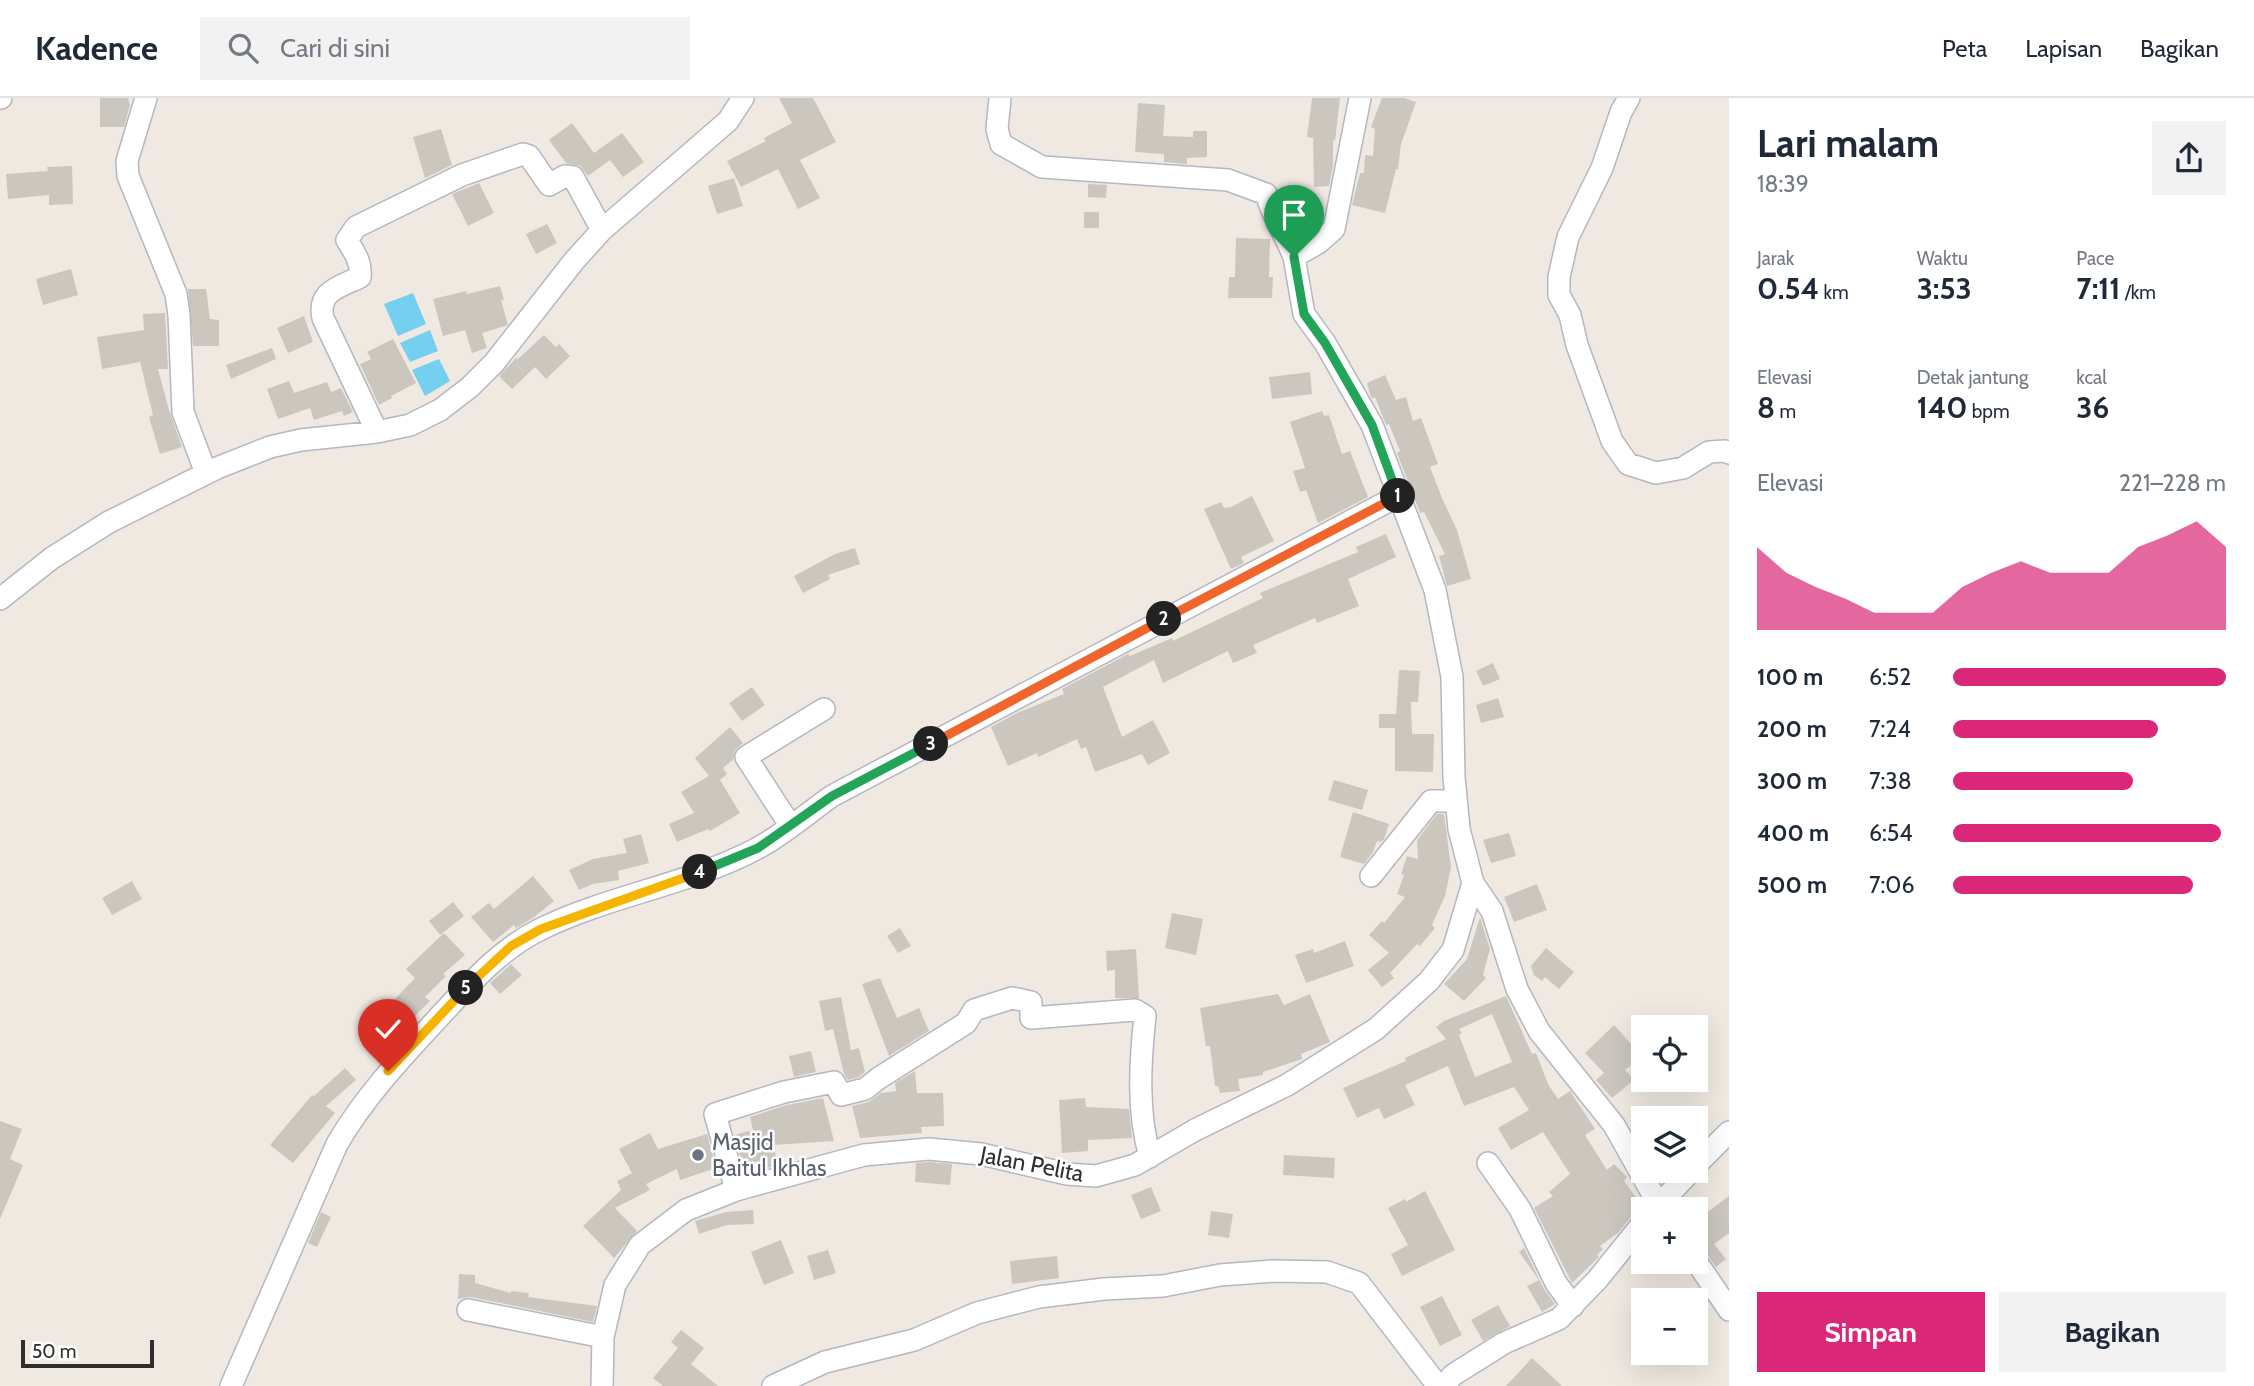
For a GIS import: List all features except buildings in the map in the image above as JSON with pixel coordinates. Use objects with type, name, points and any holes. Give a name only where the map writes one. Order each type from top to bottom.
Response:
[{"type":"street","points":[[146,98],[127,161],[128,176],[176,294],[183,412],[206,473]]},
{"type":"street","points":[[0,599],[52,558],[109,522],[206,473],[270,447],[410,425],[440,410],[470,387],[494,363],[574,261],[602,230],[728,121],[743,98]]},
{"type":"street","points":[[1000,98],[997,129],[1001,144],[1042,167],[1228,180],[1266,194],[1273,217],[1288,241],[1294,257],[1304,314],[1325,343],[1372,425],[1435,590],[1449,665],[1459,829],[1473,883],[1492,911],[1517,989],[1539,1031],[1614,1125],[1652,1197]]},
{"type":"street","points":[[1294,257],[1318,243],[1334,229],[1360,98]]},
{"type":"street","points":[[1629,98],[1621,112],[1602,168],[1568,237],[1559,277],[1559,295],[1570,315],[1577,345],[1612,441],[1628,464],[1656,473],[1683,468],[1709,452],[1729,453]]},
{"type":"street","points":[[377,432],[323,318],[320,306],[325,295],[360,277],[358,259],[347,240],[356,227],[462,175],[523,154],[529,156],[550,185],[565,176],[573,177],[602,230]]},
{"type":"street","points":[[231,1386],[337,1144],[356,1111],[388,1071],[478,975],[511,946],[541,929],[758,848],[832,796],[1398,496]]},
{"type":"street","points":[[790,825],[746,757],[824,709]]},
{"type":"street","points":[[1371,876],[1431,801],[1456,801]]},
{"type":"street","name":"Jalan Pelita","points":[[602,1386],[603,1337],[615,1285],[640,1245],[685,1210],[736,1190],[864,1155],[929,1149],[981,1154],[1067,1174],[1096,1176],[1135,1165],[1195,1130],[1287,1085],[1376,1029],[1429,981],[1453,950],[1473,883]]},
{"type":"street","points":[[736,1190],[715,1114],[784,1092],[827,1083],[835,1082],[841,1095],[865,1090],[879,1078],[966,1023],[974,1010],[1012,999],[1031,1002],[1031,1018],[1135,1010],[1144,1016],[1141,1098],[1150,1157]]},
{"type":"street","points":[[1708,1153],[1729,1132]]},
{"type":"street","points":[[1489,1163],[1520,1209],[1556,1283],[1573,1306]]},
{"type":"street","points":[[1668,1197],[1680,1183]]},
{"type":"street","points":[[1444,1386],[1453,1376],[1482,1356],[1514,1338],[1559,1319],[1631,1237]]},
{"type":"street","points":[[773,1386],[825,1362],[914,1340],[977,1313],[1039,1297],[1104,1289],[1163,1286],[1220,1275],[1273,1271],[1326,1272],[1359,1283],[1438,1386]]},
{"type":"street","points":[[1705,1274],[1729,1310]]},
{"type":"street","points":[[468,1310],[603,1337]]},
{"type":"water","points":[[413,293],[426,324],[398,336],[384,304]]},
{"type":"water","points":[[430,330],[438,351],[410,362],[400,343]]},
{"type":"water","points":[[439,359],[450,381],[425,396],[412,370]]},
{"type":"place","name":"Masjid Baitul Ikhlas","points":[[698,1155]]},
{"type":"route","points":[[388,1071],[478,975],[511,946],[541,929],[758,848],[832,796],[1398,496],[1372,425],[1325,343],[1304,314],[1294,257]]}]
